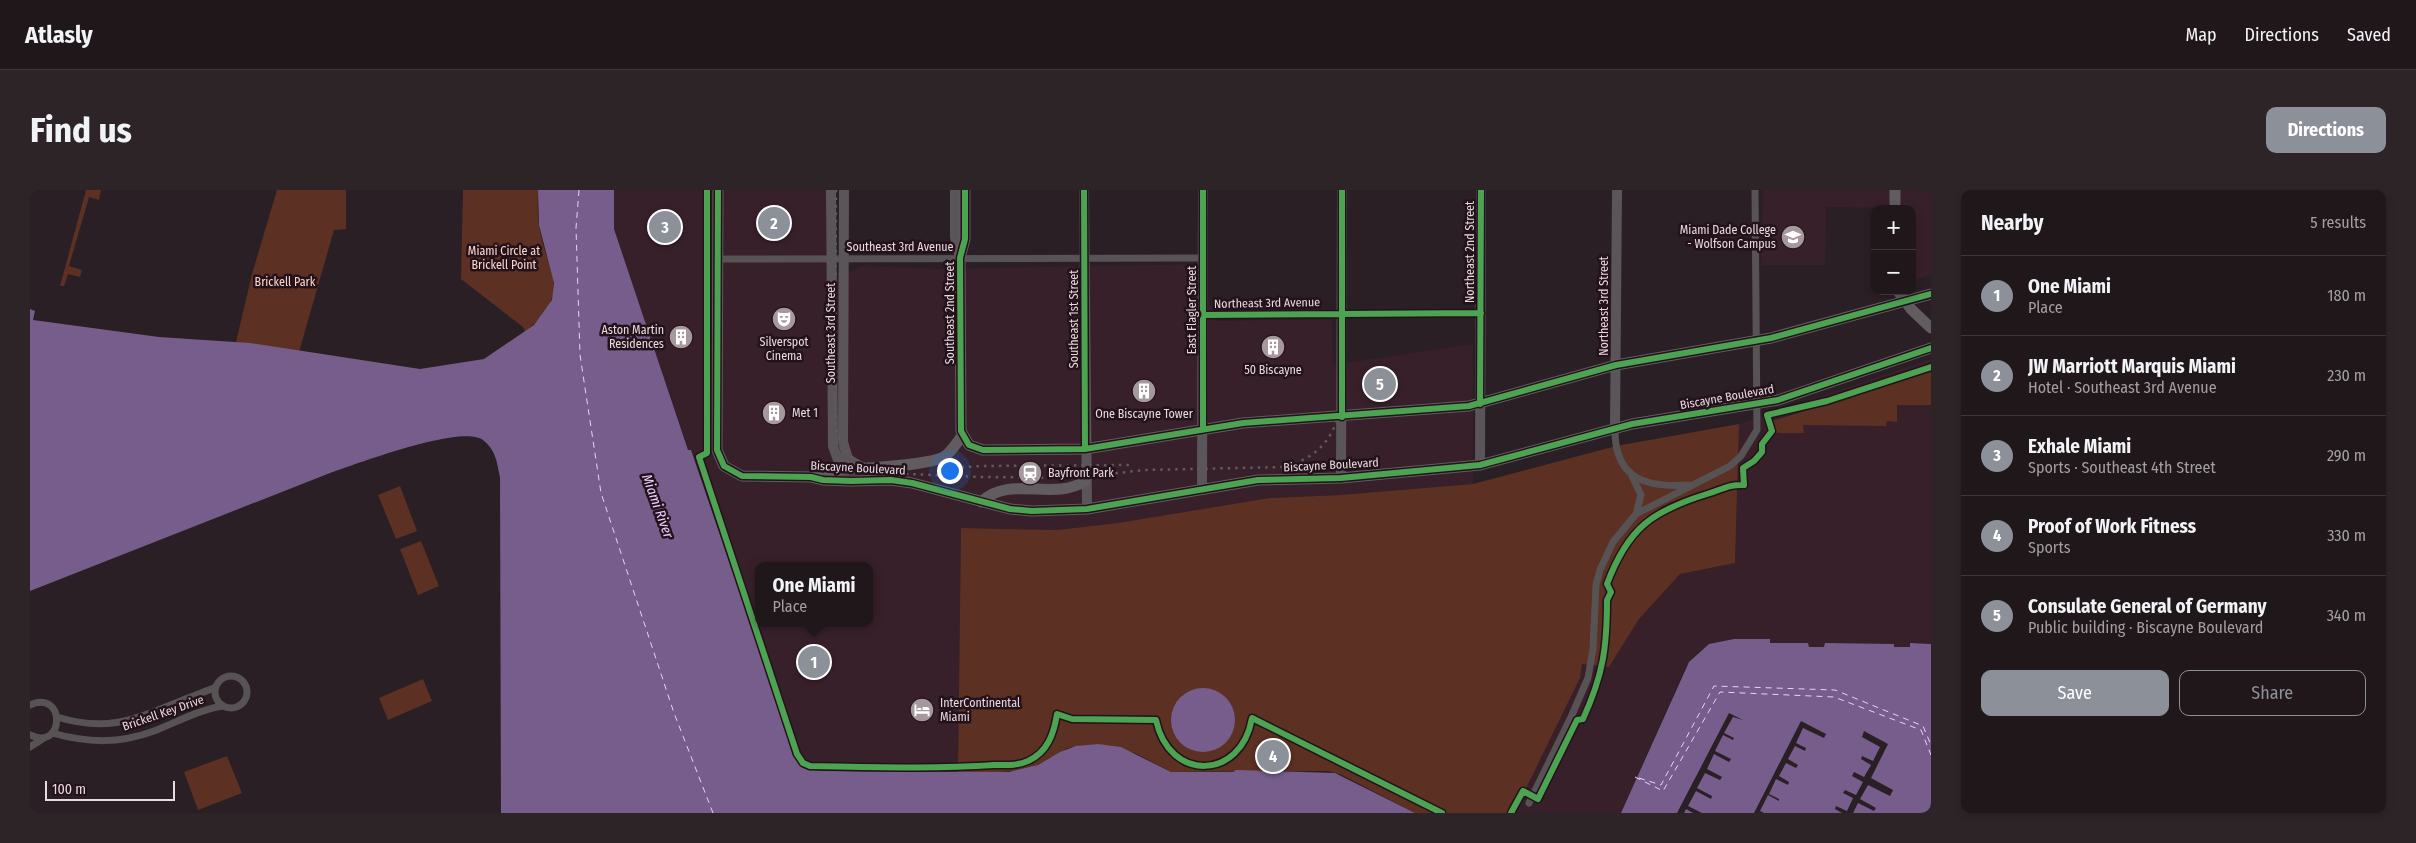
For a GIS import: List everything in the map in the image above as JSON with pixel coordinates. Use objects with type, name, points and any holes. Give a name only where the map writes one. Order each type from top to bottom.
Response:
[{"type":"main road","points":[[717,259],[718,190]]},
{"type":"main road","name":"Southeast 2nd Street","points":[[962,436],[960,258],[965,239],[965,190]]},
{"type":"main road","points":[[1895,190],[1895,205]]},
{"type":"main road","name":"Biscayne Boulevard","points":[[717,259],[717,450],[724,466],[736,474],[752,477],[810,477],[823,480],[875,479],[912,483],[980,502],[1024,510],[1087,509],[1264,480],[1340,478],[1480,465],[1615,428],[1757,404],[1865,372],[1931,348]]},
{"type":"main road","points":[[810,477],[819,471],[923,463],[937,460],[946,455],[962,436],[969,445],[983,450],[1085,449],[1253,422],[1342,417],[1480,404],[1616,365],[1755,342],[1901,296],[1931,294]]},
{"type":"main road","points":[[1901,296],[1931,328]]},
{"type":"main road","points":[[848,469],[875,479]]},
{"type":"main road","points":[[980,502],[991,493],[1000,490],[1073,488],[1086,481]]},
{"type":"street","name":"Southeast 3rd Street","points":[[831,190],[833,446],[838,460],[848,469]]},
{"type":"street","name":"Southeast 3rd Street","points":[[844,190],[843,442],[848,459],[862,467]]},
{"type":"street","name":"Southeast 2nd Street","points":[[955,190],[955,237],[960,258]]},
{"type":"street","name":"Southeast 1st Street","points":[[1084,190],[1087,509]]},
{"type":"street","name":"East Flagler Street","points":[[1202,490],[1203,190]]},
{"type":"street","points":[[1340,478],[1342,417],[1342,190]]},
{"type":"street","name":"Northeast 2nd Street","points":[[1480,465],[1481,190]]},
{"type":"street","name":"Northeast 3rd Street","points":[[1617,190],[1614,443],[1626,471],[1632,476],[1642,495],[1636,514]]},
{"type":"street","points":[[1528,802],[1571,717],[1588,678],[1593,649],[1594,601],[1600,570],[1613,542],[1636,514],[1730,466],[1741,456],[1756,430],[1755,190]]},
{"type":"street","name":"Southeast 3rd Avenue","points":[[717,259],[1203,258]]},
{"type":"street","name":"Northeast 3rd Avenue","points":[[1203,315],[1481,313]]},
{"type":"street","points":[[1632,476],[1645,482],[1661,485],[1692,484]]},
{"type":"street","points":[[230,676],[240,679],[247,686],[248,695],[243,704],[232,709],[223,706],[216,699],[216,687],[222,679],[230,676]]},
{"type":"street","name":"Brickell Key Drive","points":[[57,717],[91,725],[119,723],[141,717],[216,687]]},
{"type":"street","points":[[30,747],[49,735],[57,724],[57,717],[48,705],[31,703]]},
{"type":"street","name":"Brickell Key Drive","points":[[30,735],[49,735],[85,741],[117,740],[136,737],[206,709],[223,706]]},
{"type":"shaded area","points":[[614,190],[827,190],[829,273],[847,273],[861,266],[943,269],[1208,264],[1208,299],[1217,321],[1332,319],[1333,365],[1473,344],[1473,484],[1340,495],[1269,498],[1118,523],[1057,530],[961,528],[958,772],[814,771],[805,766],[796,755],[691,450],[688,450],[614,229]]},
{"type":"shaded area","name":"Miami Dade College - Wolfson Campus","points":[[1763,190],[1931,190],[1931,275],[1916,280],[1916,205],[1871,205],[1871,208],[1826,207],[1825,265],[1761,265]]},
{"type":"shaded area","points":[[1931,359],[1931,644],[1910,643],[1910,647],[1894,647],[1893,644],[1825,643],[1825,647],[1808,647],[1808,643],[1770,643],[1769,639],[1734,639],[1713,643],[1697,653],[1685,668],[1621,813],[1514,813],[1580,678],[1582,664],[1609,667],[1639,619],[1680,574],[1735,563],[1739,424]]},
{"type":"green space","points":[[86,190],[101,190],[99,200],[89,197],[69,266],[82,270],[80,277],[68,274],[64,286],[60,286]]},
{"type":"green space","name":"Brickell Park","points":[[277,190],[346,190],[346,229],[334,230],[299,352],[236,342],[252,274]]},
{"type":"green space","name":"Miami Circle at Brickell Point","points":[[463,190],[538,190],[539,225],[542,242],[551,269],[553,293],[549,305],[540,318],[525,332],[523,327],[461,279]]},
{"type":"green space","points":[[1931,372],[1931,405],[1897,405],[1897,422],[1887,421],[1886,426],[1803,425],[1804,433],[1777,433],[1773,429],[1772,421]]},
{"type":"green space","points":[[1739,424],[1735,563],[1680,574],[1639,619],[1609,667],[1582,664],[1580,678],[1514,813],[1415,813],[1342,775],[1328,771],[1171,772],[1135,753],[1098,744],[1068,748],[1038,765],[1023,770],[958,772],[961,528],[1057,530],[1118,523],[1269,498],[1340,495],[1473,484],[1616,446]]},
{"type":"green space","points":[[400,486],[417,531],[396,539],[378,495]]},
{"type":"green space","points":[[421,541],[439,586],[418,595],[400,549]]},
{"type":"green space","points":[[423,679],[432,701],[388,720],[379,698]]},
{"type":"green space","points":[[227,756],[242,793],[198,810],[184,772]]},
{"type":"water","name":"Miami River","points":[[538,190],[614,190],[614,229],[688,450],[691,450],[787,731],[798,757],[807,766],[821,771],[1009,772],[1038,765],[1060,752],[1076,746],[1098,744],[1121,747],[1171,772],[1233,772],[1236,770],[1335,773],[1415,813],[501,813],[500,477],[491,448],[483,440],[471,436],[432,441],[384,454],[330,473],[30,591],[30,309],[35,311],[33,320],[159,337],[250,343],[420,369],[484,359],[534,325],[552,300],[554,283],[539,225]]},
{"type":"water","points":[[1734,639],[1770,639],[1770,643],[1808,643],[1809,647],[1824,647],[1825,643],[1894,644],[1894,647],[1910,647],[1910,643],[1931,644],[1931,813],[1621,813],[1689,662],[1709,644]]},
{"type":"water","points":[[1203,688],[1221,694],[1229,702],[1235,720],[1229,738],[1221,746],[1203,752],[1185,746],[1177,738],[1171,720],[1177,702],[1185,694]]},
{"type":"pier","points":[[1729,713],[1743,720],[1733,717],[1724,733],[1734,738],[1733,740],[1723,735],[1715,751],[1731,759],[1729,762],[1714,754],[1707,769],[1722,777],[1720,780],[1705,773],[1697,788],[1712,796],[1711,799],[1696,791],[1688,806],[1702,813],[1693,813],[1686,809],[1684,813],[1677,813]]},
{"type":"pier","points":[[1801,721],[1826,734],[1824,738],[1803,728],[1796,743],[1806,748],[1805,751],[1795,746],[1788,759],[1798,765],[1796,768],[1786,763],[1779,776],[1789,782],[1788,785],[1776,779],[1769,794],[1779,799],[1779,801],[1768,795],[1760,811],[1764,813],[1754,813]]},
{"type":"pier","points":[[1864,731],[1888,744],[1871,778],[1893,790],[1890,796],[1868,785],[1860,799],[1876,808],[1874,811],[1858,803],[1853,813],[1842,813],[1835,809],[1836,806],[1847,811],[1853,798],[1843,793],[1845,790],[1856,795],[1863,782],[1852,776],[1854,772],[1864,777],[1871,765],[1861,759],[1862,756],[1873,761],[1880,747],[1862,737]]},
{"type":"ferry route","points":[[579,190],[576,228],[580,355],[601,493],[674,713],[713,813]]},
{"type":"ferry route","points":[[1639,778],[1661,785],[1714,686],[1835,690],[1923,726],[1931,745]]},
{"type":"ferry route","points":[[1635,777],[1663,791],[1720,692],[1834,697],[1921,730],[1931,755]]},
{"type":"railway","points":[[836,190],[835,415],[837,433],[847,452],[860,465],[884,473],[1072,478],[1145,470],[1283,467],[1304,460],[1320,448],[1332,431],[1339,410],[1340,208],[1343,190]]},
{"type":"railway","points":[[939,469],[981,466],[1131,465]]},
{"type":"cycle path","points":[[707,190],[707,453],[699,457],[755,627]]},
{"type":"cycle path","points":[[718,190],[717,450],[724,466],[742,476],[811,477],[823,480],[851,481],[891,480],[912,483],[1010,509],[1032,511],[1087,509],[1258,480],[1341,478],[1480,465],[1632,424],[1778,400],[1931,348]]},
{"type":"cycle path","points":[[965,190],[965,239],[960,258],[961,431],[969,445],[983,450],[1085,449],[1243,423],[1469,406],[1616,365],[1771,338],[1931,294]]},
{"type":"cycle path","points":[[1084,190],[1085,449]]},
{"type":"cycle path","points":[[1203,190],[1203,429]]},
{"type":"cycle path","points":[[1342,190],[1342,417]]},
{"type":"cycle path","points":[[1480,404],[1481,190]]},
{"type":"cycle path","points":[[1203,315],[1481,313]]},
{"type":"cycle path","points":[[1511,813],[1523,791],[1538,799],[1577,720],[1583,719],[1595,689],[1605,647],[1607,600],[1611,592],[1607,584],[1615,565],[1633,535],[1644,524],[1671,507],[1734,485],[1744,485],[1743,468],[1754,461],[1762,452],[1762,444],[1772,431],[1767,415],[1827,401],[1931,367]]},
{"type":"cycle path","points":[[755,627],[797,754],[803,763],[810,766],[948,767],[1020,764],[1041,753],[1052,735],[1057,714],[1072,719],[1156,720],[1163,740],[1175,755],[1189,763],[1205,766],[1220,763],[1234,754],[1245,739],[1252,718],[1442,813]]},
{"type":"place","name":"JW Marriott Marquis Miami","points":[[774,223]]},
{"type":"place","name":"Exhale Miami","points":[[665,227]]},
{"type":"place","name":"Miami Dade College - Wolfson Campus","points":[[1793,237]]},
{"type":"place","name":"Silverspot Cinema","points":[[784,319]]},
{"type":"place","name":"Aston Martin Residences","points":[[681,337]]},
{"type":"place","name":"50 Biscayne","points":[[1273,347]]},
{"type":"place","name":"Consulate General of Germany","points":[[1380,384]]},
{"type":"place","name":"One Biscayne Tower","points":[[1144,391]]},
{"type":"place","name":"Met 1","points":[[774,413]]},
{"type":"place","name":"Bayfront Park","points":[[1030,473]]},
{"type":"place","name":"One Miami","points":[[814,662]]},
{"type":"place","name":"InterContinental Miami","points":[[922,710]]},
{"type":"place","name":"Proof of Work Fitness","points":[[1273,756]]}]
